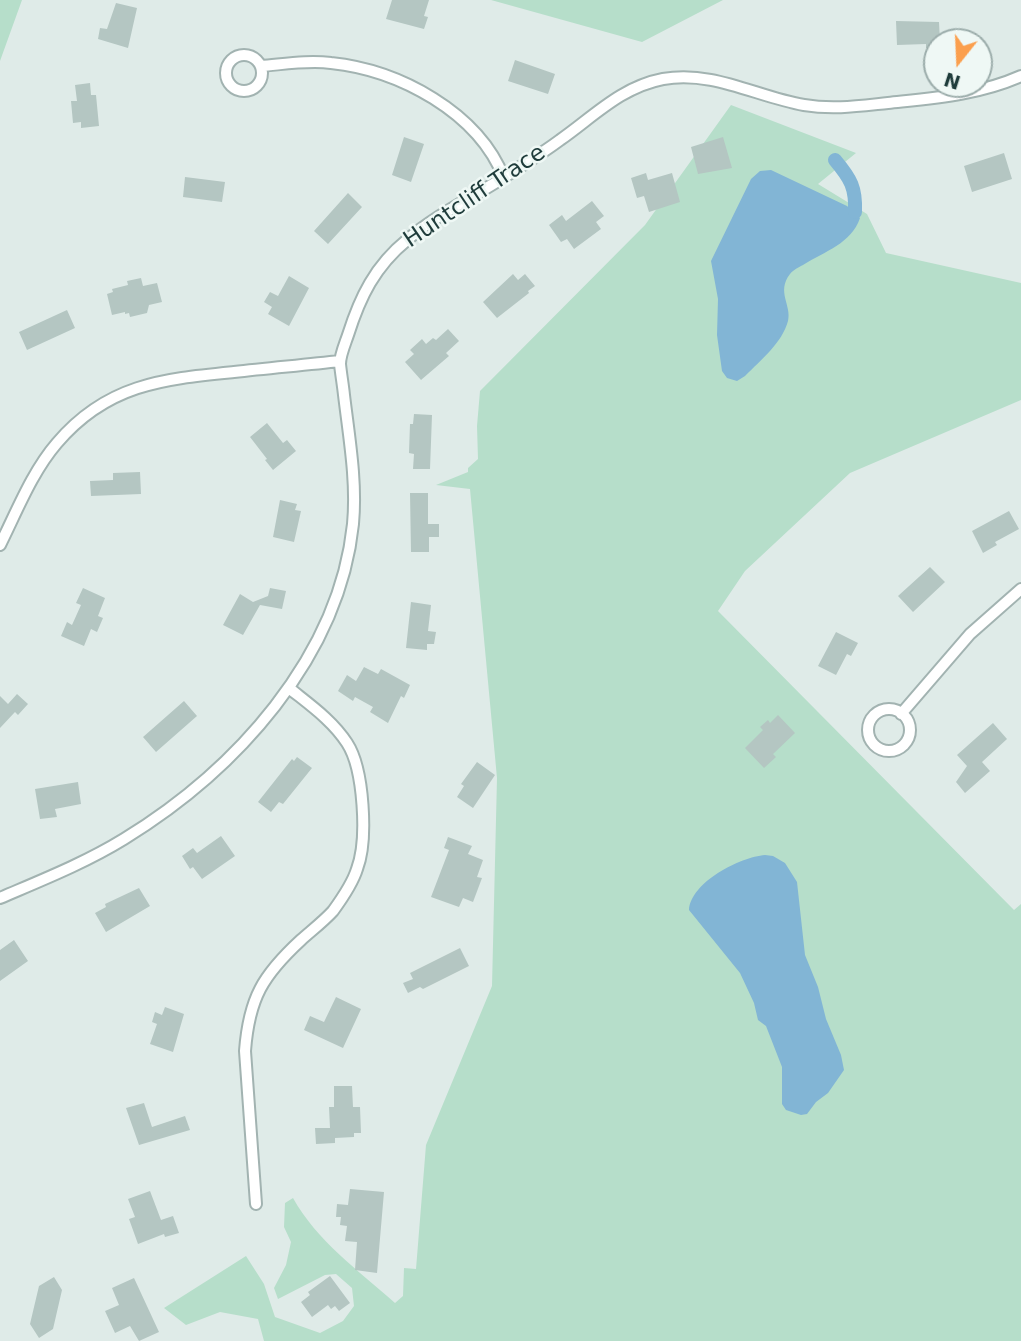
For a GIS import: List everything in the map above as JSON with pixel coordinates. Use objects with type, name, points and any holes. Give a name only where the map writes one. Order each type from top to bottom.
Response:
[{"type":"street","points":[[261,66],[304,62],[332,63],[367,69],[405,83],[436,100],[467,125],[496,159],[504,178]]},
{"type":"street","name":"Huntcliff Trace","points":[[0,898],[87,860],[159,815],[227,758],[289,688],[312,654],[341,586],[349,550],[354,487],[340,361],[356,309],[371,279],[386,258],[410,236],[504,178],[615,98],[638,86],[663,79],[710,79],[801,105],[831,109],[962,95],[998,86],[1021,76]]},
{"type":"street","points":[[0,545],[38,470],[57,443],[84,416],[116,396],[143,385],[171,379],[340,361]]},
{"type":"street","points":[[901,713],[970,634],[1021,589]]},
{"type":"street","points":[[256,1203],[245,1051],[252,1005],[276,963],[333,911],[357,869],[363,827],[360,787],[349,746],[332,723],[289,688]]},
{"type":"street","points":[[891,709],[901,713],[910,727],[907,740],[898,750],[884,751],[878,748],[869,738],[872,718],[884,710],[891,709]]},
{"type":"green space","points":[[0,0],[22,0],[0,61]]},
{"type":"green space","points":[[491,0],[723,0],[642,42]]},
{"type":"green space","points":[[731,105],[856,153],[818,184],[867,214],[886,253],[1021,283],[1021,400],[850,473],[745,571],[718,611],[1014,910],[1021,904],[1021,1341],[264,1341],[258,1319],[220,1312],[186,1325],[164,1308],[246,1256],[264,1284],[275,1317],[320,1333],[343,1321],[354,1306],[352,1288],[336,1274],[325,1275],[278,1299],[274,1288],[286,1265],[291,1242],[284,1227],[285,1203],[293,1198],[326,1241],[395,1303],[403,1296],[404,1268],[416,1269],[426,1145],[492,986],[497,778],[470,489],[436,485],[468,472],[468,468],[478,459],[480,391],[645,225]]},
{"type":"water","points":[[771,170],[847,206],[860,218],[844,241],[790,274],[784,287],[789,315],[785,329],[770,351],[737,381],[727,378],[722,371],[717,335],[718,299],[711,261],[751,179],[760,171]]},
{"type":"water","points":[[765,855],[785,863],[797,882],[805,955],[844,1070],[828,1093],[816,1102],[807,1114],[801,1115],[786,1110],[782,1104],[782,1067],[766,1026],[758,1020],[754,1003],[740,973],[689,910],[698,890],[718,873],[743,860]]},
{"type":"building","points":[[392,0],[429,0],[424,16],[428,17],[424,29],[386,19]]},
{"type":"building","points":[[116,3],[137,8],[128,48],[98,39],[100,28],[107,29]]},
{"type":"building","points":[[896,21],[939,22],[939,28],[923,28],[923,44],[897,45]]},
{"type":"building","points":[[515,60],[555,74],[548,94],[508,81]]},
{"type":"building","points":[[90,83],[91,95],[96,95],[99,126],[81,128],[81,122],[73,123],[71,101],[77,101],[75,85]]},
{"type":"building","points":[[404,137],[424,144],[411,182],[392,175]]},
{"type":"building","points":[[723,137],[732,168],[698,174],[691,147]]},
{"type":"building","points":[[1004,153],[1012,179],[972,192],[964,166]]},
{"type":"building","points":[[646,173],[648,180],[672,173],[680,202],[649,212],[644,196],[637,198],[631,178]]},
{"type":"building","points":[[185,177],[225,182],[222,202],[183,197]]},
{"type":"building","points":[[348,193],[362,207],[328,244],[314,231]]},
{"type":"building","points":[[592,201],[604,216],[596,222],[601,229],[574,249],[567,239],[561,242],[549,225],[562,215],[566,221]]},
{"type":"building","points":[[513,274],[518,280],[525,274],[535,286],[497,318],[483,302]]},
{"type":"building","points":[[289,276],[309,288],[289,326],[268,314],[272,307],[264,302],[270,292],[278,296]]},
{"type":"building","points":[[141,278],[143,286],[157,283],[162,302],[149,305],[147,313],[130,317],[129,313],[125,312],[112,315],[107,294],[113,292],[112,289],[128,285],[127,281]]},
{"type":"building","points":[[67,310],[75,328],[27,350],[19,332]]},
{"type":"building","points":[[448,329],[459,341],[446,353],[449,356],[421,380],[405,362],[414,354],[410,350],[422,339],[426,344],[433,338],[436,340]]},
{"type":"building","points":[[414,414],[432,415],[430,469],[413,469],[414,454],[409,453],[410,424],[413,424]]},
{"type":"building","points":[[267,423],[283,443],[287,440],[296,451],[273,470],[250,437]]},
{"type":"building","points":[[140,472],[141,494],[91,496],[90,481],[113,480],[113,473]]},
{"type":"building","points":[[410,493],[428,493],[428,524],[439,524],[439,537],[429,537],[429,552],[411,552]]},
{"type":"building","points":[[280,500],[297,504],[295,510],[301,511],[294,542],[273,537]]},
{"type":"building","points":[[1009,511],[1019,529],[995,542],[997,545],[983,553],[972,531]]},
{"type":"building","points":[[930,567],[945,582],[913,612],[898,596]]},
{"type":"building","points":[[83,588],[105,598],[98,616],[103,618],[97,632],[91,629],[84,646],[61,636],[67,622],[72,625],[81,605],[76,603]]},
{"type":"building","points":[[270,588],[286,591],[282,609],[260,605],[243,635],[223,625],[240,594],[253,602],[268,596]]},
{"type":"building","points":[[411,602],[431,605],[428,631],[436,632],[434,644],[427,644],[427,650],[406,648]]},
{"type":"building","points":[[836,632],[858,643],[851,656],[847,654],[836,675],[818,666]]},
{"type":"building","points":[[364,667],[378,674],[381,669],[410,685],[404,698],[401,696],[388,723],[370,712],[373,707],[355,697],[353,701],[338,691],[347,675],[356,681]]},
{"type":"building","points":[[17,694],[28,704],[18,715],[15,712],[0,728],[0,696],[8,704]]},
{"type":"building","points":[[184,701],[197,716],[156,752],[143,737]]},
{"type":"building","points":[[778,715],[795,733],[773,754],[776,757],[764,768],[745,748],[763,730],[760,727],[768,720],[770,723]]},
{"type":"building","points":[[993,723],[1007,739],[982,762],[990,771],[965,793],[956,782],[967,766],[957,755]]},
{"type":"building","points":[[297,757],[312,768],[283,804],[279,802],[271,812],[258,802],[292,759],[294,761]]},
{"type":"building","points":[[477,762],[495,775],[473,808],[457,797],[464,786],[461,784]]},
{"type":"building","points":[[78,782],[81,804],[55,809],[57,817],[40,819],[35,789]]},
{"type":"building","points":[[221,836],[235,856],[202,879],[193,867],[190,869],[182,856],[193,848],[197,853]]},
{"type":"building","points":[[448,837],[472,846],[468,854],[483,860],[477,877],[482,878],[473,902],[463,898],[459,907],[431,897],[449,850],[444,848]]},
{"type":"building","points":[[139,888],[150,906],[106,932],[95,913],[106,907],[105,904]]},
{"type":"building","points":[[14,940],[28,961],[0,981],[0,950]]},
{"type":"building","points":[[460,948],[469,966],[423,989],[420,987],[408,993],[403,983],[413,979],[410,973]]},
{"type":"building","points":[[336,997],[361,1009],[343,1048],[304,1030],[310,1016],[324,1022]]},
{"type":"building","points":[[165,1007],[184,1014],[173,1052],[150,1044],[157,1024],[152,1022],[155,1012],[162,1015]]},
{"type":"building","points":[[334,1086],[352,1086],[353,1107],[360,1107],[361,1133],[354,1133],[354,1137],[335,1138],[335,1143],[316,1144],[315,1128],[330,1128],[329,1107],[334,1107]]},
{"type":"building","points":[[144,1103],[152,1127],[185,1116],[190,1130],[139,1145],[126,1108]]},
{"type":"building","points":[[350,1189],[384,1192],[377,1273],[355,1270],[357,1242],[345,1241],[347,1226],[340,1225],[341,1217],[336,1217],[337,1204],[348,1205]]},
{"type":"building","points":[[150,1191],[161,1220],[173,1216],[179,1233],[165,1237],[164,1234],[138,1244],[129,1219],[135,1217],[128,1199]]},
{"type":"building","points":[[330,1276],[350,1303],[339,1311],[335,1306],[331,1309],[328,1305],[312,1317],[301,1302],[310,1295],[308,1292]]},
{"type":"building","points":[[54,1277],[62,1290],[53,1329],[39,1338],[30,1324],[39,1286]]},
{"type":"building","points":[[134,1278],[159,1332],[139,1341],[130,1326],[115,1333],[105,1311],[119,1305],[112,1288]]},
{"type":"waterway","points":[[835,160],[851,184],[855,196],[855,212]]}]
